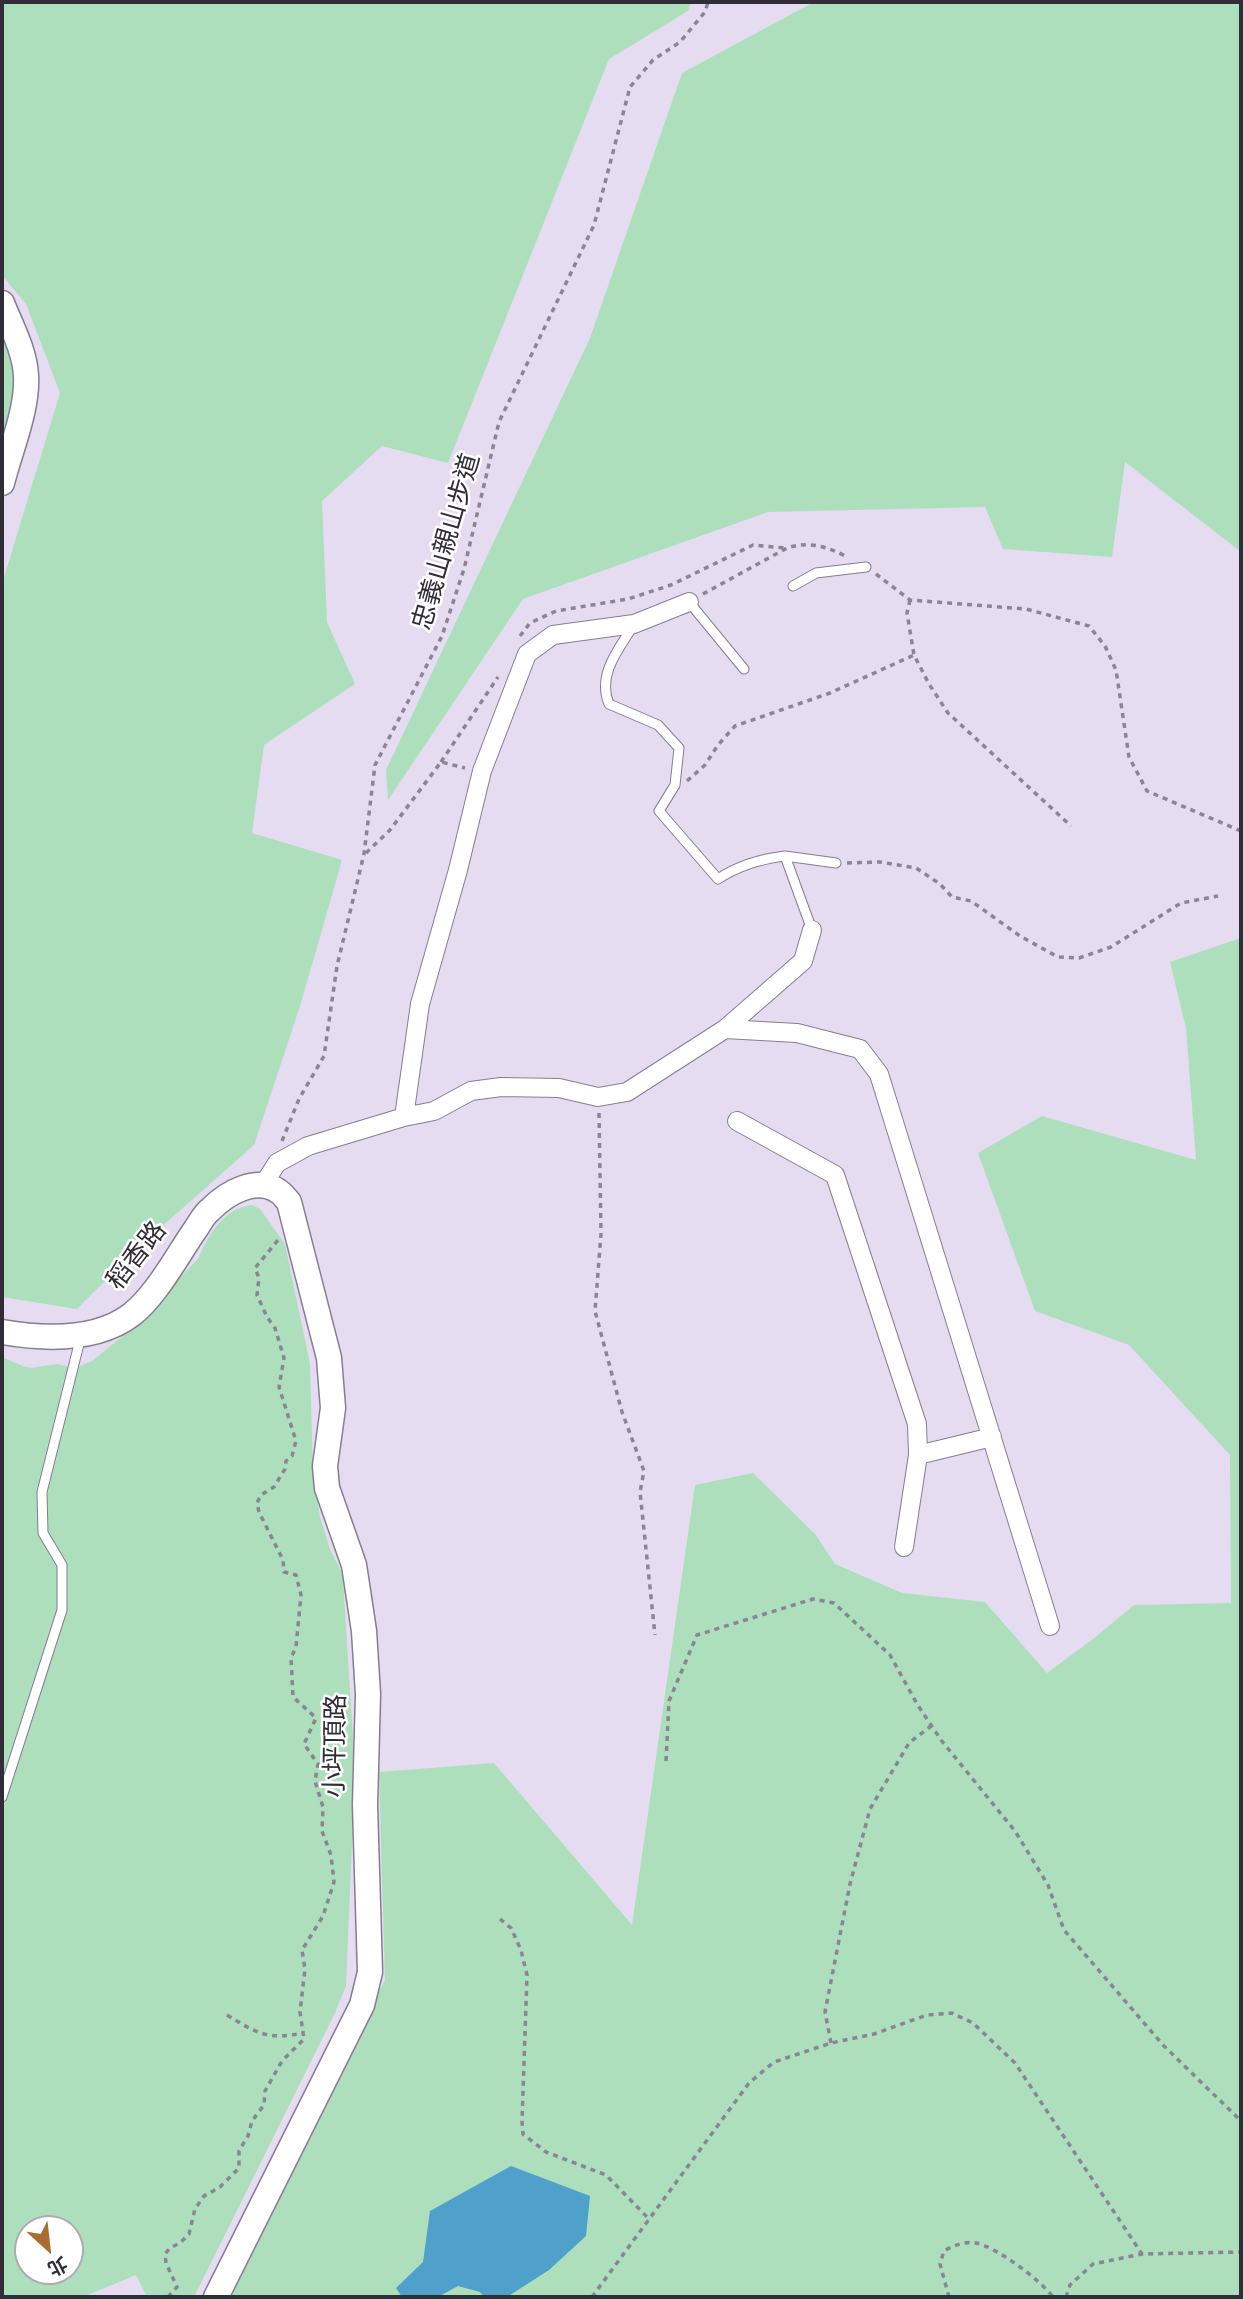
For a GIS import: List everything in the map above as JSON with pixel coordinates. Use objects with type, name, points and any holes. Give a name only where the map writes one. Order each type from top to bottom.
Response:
[{"type":"street","points":[[2,303],[23,356],[26,376],[25,399],[2,483]]},
{"type":"street","points":[[404,1117],[420,1003],[458,870],[482,771],[527,654],[553,635],[634,624],[689,602]]},
{"type":"street","points":[[263,1185],[277,1163],[308,1146],[404,1117],[434,1111],[471,1091],[501,1087],[559,1088],[598,1097],[627,1092],[725,1029],[803,961],[813,930]]},
{"type":"street","points":[[725,1029],[797,1033],[860,1049],[879,1074],[1050,1626]]},
{"type":"street","points":[[737,1121],[835,1175],[917,1424],[918,1455],[904,1547]]},
{"type":"street","name":"小坪頂路","points":[[216,2297],[362,2005],[370,1972],[365,1805],[368,1694],[364,1631],[354,1565],[327,1488],[325,1466],[333,1408],[333,1387],[329,1358],[289,1202],[278,1191],[263,1185]]},
{"type":"street","name":"稻香路","points":[[2,1332],[56,1337],[81,1334],[109,1326],[131,1315],[149,1296],[209,1209],[240,1189],[263,1185]]},
{"type":"street","points":[[918,1455],[992,1437]]},
{"type":"lane","points":[[793,586],[816,572],[866,566]]},
{"type":"lane","points":[[689,602],[744,669]]},
{"type":"lane","points":[[634,624],[610,662],[603,690],[609,704],[658,725],[679,748],[675,785],[659,811],[718,879],[737,867],[766,858],[785,856],[836,863]]},
{"type":"lane","points":[[785,856],[813,930]]},
{"type":"lane","points":[[2,1797],[62,1609],[62,1565],[43,1533],[42,1492],[81,1334]]},
{"type":"path","name":"忠義山親山步道","points":[[277,1163],[284,1135],[299,1099],[324,1056],[337,966],[364,854],[375,765],[442,636],[464,569],[499,422],[594,225],[629,87],[653,60],[680,42],[705,12],[708,2]]},
{"type":"path","points":[[689,602],[787,548],[801,544],[828,547],[866,566],[910,600],[1026,609],[1089,626],[1105,646],[1116,670],[1129,757],[1147,791],[1241,831]]},
{"type":"path","points":[[910,600],[907,613],[914,655],[948,713],[1071,826]]},
{"type":"path","points":[[675,785],[691,780],[735,726],[830,693],[914,655]]},
{"type":"path","points":[[364,854],[390,830],[441,762],[482,771]]},
{"type":"path","points":[[836,863],[880,862],[916,868],[940,884],[952,897],[971,901],[1020,936],[1058,957],[1079,958],[1111,947],[1181,903],[1218,896]]},
{"type":"path","points":[[598,1097],[600,1234],[595,1311],[622,1412],[644,1471],[640,1492],[656,1635]]},
{"type":"path","points":[[168,2297],[177,2287],[166,2263],[165,2254],[189,2234],[195,2209],[204,2196],[220,2187],[239,2168],[239,2151],[248,2136],[252,2121],[264,2105],[265,2091],[282,2061],[304,2039],[300,2012],[305,1969],[302,1950],[323,1916],[334,1882],[331,1855],[322,1831],[323,1807],[315,1781],[318,1764],[304,1744],[316,1718],[293,1697],[291,1658],[296,1647],[301,1595],[296,1575],[284,1572],[284,1560],[257,1503],[261,1495],[274,1488],[285,1469],[286,1461],[292,1456],[296,1441],[279,1387],[284,1359],[275,1328],[257,1295],[259,1278],[255,1268],[294,1219]]},
{"type":"path","points":[[666,1761],[669,1701],[697,1635],[813,1599],[834,1603],[890,1654],[931,1726],[1015,1831],[1048,1885],[1064,1930],[1163,2045],[1241,2121]]},
{"type":"path","points":[[831,2043],[825,2012],[850,1884],[870,1809],[909,1743],[931,1726]]},
{"type":"path","points":[[500,1919],[510,1928],[521,1950],[527,1975],[523,2134],[547,2151],[606,2175],[650,2220]]},
{"type":"path","points":[[592,2297],[749,2083],[774,2062],[831,2043],[874,2034],[927,2015],[952,2013],[973,2023],[1014,2063],[1142,2254]]},
{"type":"path","points":[[227,2015],[277,2038],[303,2033]]},
{"type":"path","points":[[949,2297],[940,2264],[944,2251],[957,2244],[976,2243],[1006,2258],[1044,2285],[1053,2297]]},
{"type":"path","points":[[1066,2297],[1070,2286],[1093,2264],[1142,2254],[1241,2252]]},
{"type":"green space","points":[[2,2],[691,2],[688,11],[609,59],[448,463],[382,446],[322,501],[327,622],[355,684],[264,745],[252,833],[342,860],[301,1003],[254,1145],[141,1245],[77,1309],[2,1297],[2,584],[60,393],[26,304],[2,275]]},
{"type":"green space","points":[[814,2],[1241,2],[1241,552],[1125,462],[1112,557],[1003,549],[985,507],[768,512],[523,599],[388,800],[386,770],[590,338],[682,73]]},
{"type":"green space","points":[[2,327],[24,403],[2,433]]},
{"type":"green space","points":[[1241,938],[1241,2297],[230,2297],[385,1980],[379,1772],[494,1763],[632,1925],[695,1485],[753,1473],[815,1534],[835,1564],[902,1593],[985,1602],[1047,1673],[1134,1605],[1231,1603],[1230,1455],[1129,1345],[1035,1311],[978,1153],[1042,1116],[1196,1160],[1186,1028],[1170,962]]},
{"type":"green space","points":[[252,1205],[260,1209],[285,1244],[310,1364],[313,1474],[320,1517],[343,1579],[355,1771],[346,1986],[194,2297],[147,2297],[136,2275],[83,2297],[2,2297],[2,1357],[31,1368],[57,1364],[75,1368],[92,1361],[119,1339],[198,1259],[218,1224],[233,1211]]},
{"type":"water","points":[[511,2166],[590,2196],[586,2236],[549,2270],[507,2297],[484,2297],[480,2292],[458,2286],[438,2297],[402,2297],[396,2288],[423,2262],[430,2211]]}]
